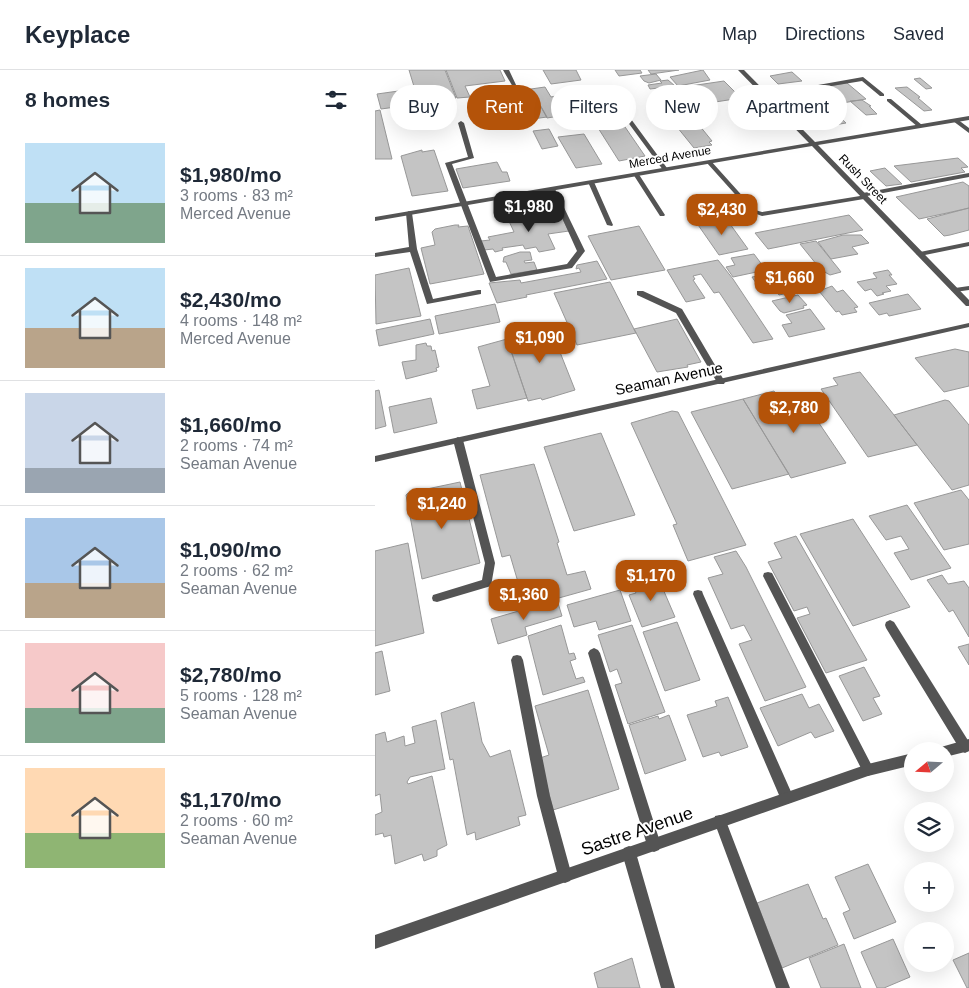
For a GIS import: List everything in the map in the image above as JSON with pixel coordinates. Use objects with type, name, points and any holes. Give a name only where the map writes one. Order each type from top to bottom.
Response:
[{"type":"street","points":[[506,70],[514,85]]},
{"type":"street","name":"Rush Street","points":[[741,70],[755,85]]},
{"type":"street","points":[[830,85],[863,80],[882,95]]},
{"type":"street","points":[[889,100],[921,126]]},
{"type":"street","name":"Merced Avenue","points":[[375,219],[969,118]]},
{"type":"street","points":[[955,120],[969,131]]},
{"type":"street","points":[[461,123],[471,158],[448,163],[495,280],[569,266],[581,251],[552,189]]},
{"type":"street","points":[[636,130],[665,169]]},
{"type":"street","name":"Rush Street","points":[[799,130],[969,304]]},
{"type":"street","points":[[709,162],[753,211],[762,214],[969,175]]},
{"type":"street","points":[[636,174],[662,214]]},
{"type":"street","points":[[591,182],[610,225]]},
{"type":"street","points":[[409,213],[413,248],[430,302],[478,292]]},
{"type":"street","points":[[920,254],[969,244]]},
{"type":"street","points":[[375,255],[413,248]]},
{"type":"street","points":[[955,290],[969,288]]},
{"type":"street","points":[[640,293],[679,311],[721,382]]},
{"type":"street","name":"Seaman Avenue","points":[[375,459],[969,325]]},
{"type":"street","points":[[437,598],[487,583],[490,564],[458,440]]},
{"type":"street","points":[[767,576],[868,770]]},
{"type":"street","points":[[698,594],[787,798]]},
{"type":"street","points":[[890,625],[967,746],[954,749]]},
{"type":"street","points":[[594,653],[654,845]]},
{"type":"street","points":[[517,660],[539,774],[556,847],[565,876]]},
{"type":"street","name":"Sastre Avenue","points":[[375,942],[868,770],[904,761]]},
{"type":"street","points":[[720,821],[783,988]]},
{"type":"street","points":[[629,853],[669,988]]},
{"type":"building","points":[[409,70],[445,70],[451,85],[414,85]]},
{"type":"building","points":[[446,70],[500,70],[505,81],[467,85],[465,86],[467,97],[457,98],[457,85],[452,85]]},
{"type":"building","points":[[543,70],[576,70],[581,80],[551,84]]},
{"type":"building","points":[[615,70],[640,70],[642,73],[619,76]]},
{"type":"building","points":[[648,70],[679,70],[651,74]]},
{"type":"building","points":[[703,70],[710,80],[677,85],[670,77]]},
{"type":"building","points":[[792,72],[802,81],[778,84],[770,76]]},
{"type":"building","points":[[656,74],[661,80],[649,83],[640,76]]},
{"type":"building","points":[[920,78],[932,88],[926,89],[914,79]]},
{"type":"building","points":[[668,80],[674,85],[648,85],[662,83],[660,81]]},
{"type":"building","points":[[724,81],[728,85],[728,100],[718,102],[718,85],[697,85]]},
{"type":"building","points":[[847,83],[866,99],[847,102],[847,85],[834,85]]},
{"type":"building","points":[[545,87],[551,97],[551,117],[547,118],[541,107],[541,88]]},
{"type":"building","points":[[907,87],[932,110],[924,111],[895,88]]},
{"type":"building","points":[[390,92],[390,108],[381,109],[377,94]]},
{"type":"building","points":[[862,100],[871,106],[869,106],[877,114],[866,115],[850,101]]},
{"type":"building","points":[[541,106],[547,117],[541,118]]},
{"type":"building","points":[[380,110],[392,159],[375,159],[375,111]]},
{"type":"building","points":[[549,129],[558,146],[542,149],[533,131]]},
{"type":"building","points":[[599,130],[627,130],[645,156],[619,161]]},
{"type":"building","points":[[679,130],[703,130],[712,141],[709,142],[712,145],[694,148]]},
{"type":"building","points":[[584,134],[602,164],[576,168],[558,137]]},
{"type":"building","points":[[422,150],[422,152],[434,150],[448,191],[412,196],[401,156]]},
{"type":"building","points":[[958,158],[968,167],[961,168],[965,172],[911,182],[894,166]]},
{"type":"building","points":[[497,162],[502,172],[507,172],[510,181],[463,188],[456,169]]},
{"type":"building","points":[[885,168],[902,184],[886,186],[870,171]]},
{"type":"building","points":[[963,182],[969,186],[969,208],[947,213],[919,219],[896,197]]},
{"type":"building","points":[[969,208],[969,230],[950,235],[944,236],[927,219]]},
{"type":"building","points":[[558,210],[569,231],[548,234],[555,249],[539,252],[536,247],[525,249],[523,245],[502,248],[503,250],[495,252],[493,249],[484,250],[481,241],[490,240],[488,237],[514,232],[508,219]]},
{"type":"building","points":[[849,215],[863,230],[768,249],[755,233]]},
{"type":"building","points":[[725,217],[748,249],[719,255],[696,222]]},
{"type":"building","points":[[459,225],[458,227],[468,226],[484,274],[430,284],[421,248],[435,245],[432,232],[435,229]]},
{"type":"building","points":[[639,226],[665,270],[611,280],[588,236]]},
{"type":"building","points":[[843,235],[861,235],[869,243],[852,247],[858,254],[831,259],[818,242]]},
{"type":"building","points":[[816,241],[841,272],[830,275],[821,270],[800,244]]},
{"type":"building","points":[[520,252],[530,252],[532,260],[524,261],[525,263],[534,262],[537,270],[511,274],[506,262],[503,262],[504,257]]},
{"type":"building","points":[[754,254],[766,270],[733,277],[726,267],[735,265],[731,258]]},
{"type":"building","points":[[718,260],[773,339],[753,343],[719,292],[714,293],[701,274],[693,276],[695,279],[693,280],[705,298],[686,302],[667,270]]},
{"type":"building","points":[[597,261],[607,279],[526,295],[527,297],[497,303],[489,283],[520,280],[521,283],[581,272],[579,268],[576,269],[577,265]]},
{"type":"building","points":[[802,267],[815,281],[797,285],[786,271]]},
{"type":"building","points":[[409,268],[421,316],[376,324],[375,275]]},
{"type":"building","points":[[888,270],[892,275],[889,275],[897,284],[886,286],[891,291],[882,293],[884,294],[877,296],[871,289],[865,291],[857,282],[877,278],[873,273]]},
{"type":"building","points":[[781,272],[798,290],[779,295],[775,290],[763,293],[752,277]]},
{"type":"building","points":[[610,282],[636,333],[577,345],[554,293]]},
{"type":"building","points":[[832,286],[837,292],[843,290],[858,307],[854,308],[857,312],[842,315],[839,311],[836,312],[819,291]]},
{"type":"building","points":[[908,294],[921,309],[889,316],[887,313],[879,315],[869,303]]},
{"type":"building","points":[[798,295],[807,305],[803,306],[804,308],[784,313],[772,301]]},
{"type":"building","points":[[495,304],[500,322],[439,334],[435,316]]},
{"type":"building","points":[[810,309],[825,329],[789,337],[782,325],[792,323],[786,315]]},
{"type":"building","points":[[430,319],[434,334],[379,346],[376,330]]},
{"type":"building","points":[[677,319],[701,362],[687,365],[688,367],[657,372],[634,329]]},
{"type":"building","points":[[550,327],[575,390],[542,400],[541,398],[528,401],[506,336]]},
{"type":"building","points":[[507,339],[527,398],[477,409],[472,390],[490,386],[478,347]]},
{"type":"building","points":[[426,343],[427,346],[431,346],[432,351],[435,350],[439,367],[436,368],[437,371],[406,379],[402,362],[416,360],[416,345]]},
{"type":"building","points":[[955,349],[969,352],[969,386],[944,392],[915,358]]},
{"type":"building","points":[[860,372],[917,445],[868,457],[821,389],[838,385],[833,378]]},
{"type":"building","points":[[379,390],[386,426],[375,429],[375,391]]},
{"type":"building","points":[[774,391],[780,400],[800,395],[846,463],[791,478],[743,399]]},
{"type":"building","points":[[431,398],[437,423],[394,433],[389,407]]},
{"type":"building","points":[[743,399],[789,474],[732,489],[691,412]]},
{"type":"building","points":[[945,400],[949,401],[969,425],[969,485],[952,490],[894,415]]},
{"type":"building","points":[[672,411],[678,412],[746,545],[688,561],[673,525],[677,524],[631,423]]},
{"type":"building","points":[[601,433],[635,515],[574,531],[544,447]]},
{"type":"building","points":[[534,464],[559,542],[557,543],[567,575],[585,571],[591,589],[541,603],[539,595],[523,599],[510,555],[502,557],[480,475]]},
{"type":"building","points":[[460,482],[480,563],[422,579],[406,495]]},
{"type":"building","points":[[961,490],[969,500],[969,544],[944,550],[914,503]]},
{"type":"building","points":[[907,505],[951,568],[911,580],[894,553],[909,549],[901,536],[886,540],[869,516]]},
{"type":"building","points":[[853,519],[910,607],[853,626],[800,534]]},
{"type":"building","points":[[796,536],[867,660],[826,673],[797,618],[810,614],[807,607],[794,611],[768,562],[782,558],[774,543]]},
{"type":"building","points":[[408,543],[424,633],[375,646],[375,551]]},
{"type":"building","points":[[736,551],[746,567],[806,687],[765,701],[739,644],[752,640],[744,625],[731,629],[708,578],[723,574],[714,557]]},
{"type":"building","points":[[657,575],[675,617],[642,627],[629,595],[636,593],[631,582]]},
{"type":"building","points":[[942,575],[948,584],[964,581],[969,588],[969,637],[953,610],[949,612],[927,580]]},
{"type":"building","points":[[620,590],[631,621],[599,630],[596,621],[574,627],[567,605]]},
{"type":"building","points":[[557,600],[562,616],[525,627],[527,635],[498,644],[491,619]]},
{"type":"building","points":[[677,622],[700,680],[665,691],[643,632]]},
{"type":"building","points":[[561,625],[569,654],[574,653],[576,659],[570,661],[576,679],[583,677],[585,682],[543,695],[528,636]]},
{"type":"building","points":[[632,625],[665,712],[628,724],[615,685],[622,683],[617,669],[610,672],[598,635]]},
{"type":"building","points":[[969,644],[969,665],[958,647]]},
{"type":"building","points":[[382,651],[390,691],[375,695],[375,653]]},
{"type":"building","points":[[864,667],[880,696],[873,698],[882,714],[863,721],[839,676]]},
{"type":"building","points":[[588,690],[619,789],[553,810],[540,758],[549,755],[535,706]]},
{"type":"building","points":[[802,694],[809,708],[819,704],[834,731],[815,738],[811,732],[778,746],[760,708]]},
{"type":"building","points":[[728,697],[748,747],[721,756],[719,752],[703,757],[687,715],[717,706],[715,701]]},
{"type":"building","points":[[474,702],[482,742],[490,757],[510,750],[526,815],[518,817],[520,825],[476,840],[475,832],[467,835],[453,759],[450,760],[441,713]]},
{"type":"building","points":[[669,715],[686,760],[645,774],[629,725],[658,716],[659,719]]},
{"type":"building","points":[[436,720],[445,769],[410,777],[407,782],[408,784],[432,776],[447,845],[437,850],[437,856],[424,861],[422,854],[395,864],[391,835],[384,837],[383,833],[375,835],[375,815],[382,812],[380,794],[375,796],[375,735],[385,732],[387,742],[404,736],[405,746],[415,743],[412,727]]},
{"type":"building","points":[[868,864],[896,922],[854,939],[843,913],[850,910],[835,877]]},
{"type":"building","points":[[808,884],[823,919],[826,918],[838,945],[782,968],[757,903]]},
{"type":"building","points":[[893,939],[904,964],[904,972],[908,972],[910,977],[884,988],[877,988],[861,952]]},
{"type":"building","points":[[844,944],[861,988],[821,988],[809,958]]},
{"type":"building","points":[[969,953],[969,988],[967,988],[954,960]]},
{"type":"building","points":[[632,958],[640,988],[598,988],[594,973]]}]
